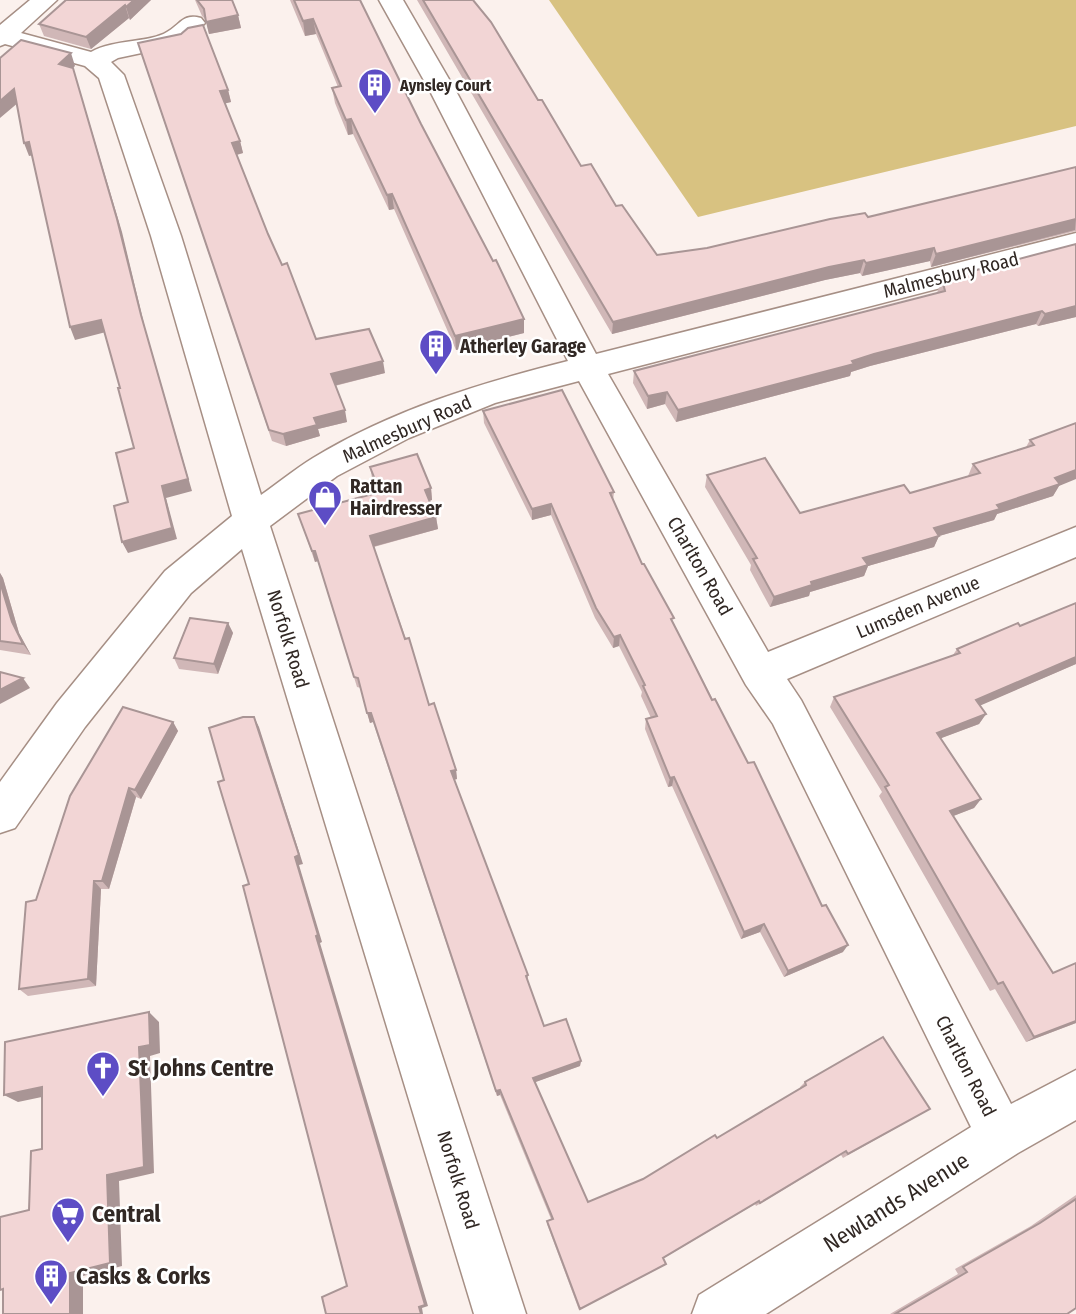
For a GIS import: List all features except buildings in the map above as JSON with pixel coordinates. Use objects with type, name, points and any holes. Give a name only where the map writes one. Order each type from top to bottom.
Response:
[{"type":"street","points":[[1,37],[45,0]]},
{"type":"street","name":"Charlton Road","points":[[391,0],[444,93],[588,368],[760,673],[788,712],[1001,1136]]},
{"type":"street","points":[[1,37],[94,61],[110,52],[175,39],[192,23]]},
{"type":"street","name":"Norfolk Road","points":[[94,61],[111,75],[166,236],[251,521],[500,1314]]},
{"type":"street","name":"Malmesbury Road","points":[[0,814],[71,715],[178,582],[251,521],[325,467],[397,429],[487,393],[1076,243]]},
{"type":"street","name":"Lumsden Avenue","points":[[760,673],[1076,541]]},
{"type":"street","name":"Newlands Avenue","points":[[718,1314],[1001,1136],[1076,1094]]},
{"type":"shaded area","points":[[549,0],[1076,0],[1076,126],[698,217]]},
{"type":"place","name":"Aynsley Court","points":[[375,115]]},
{"type":"place","name":"Atherley Garage","points":[[436,376]]},
{"type":"place","name":"Rattan Hairdresser","points":[[325,527]]},
{"type":"place","name":"St Johns Centre","points":[[103,1098]]},
{"type":"place","name":"Central","points":[[68,1244]]},
{"type":"place","name":"Casks & Corks","points":[[51,1306]]}]
